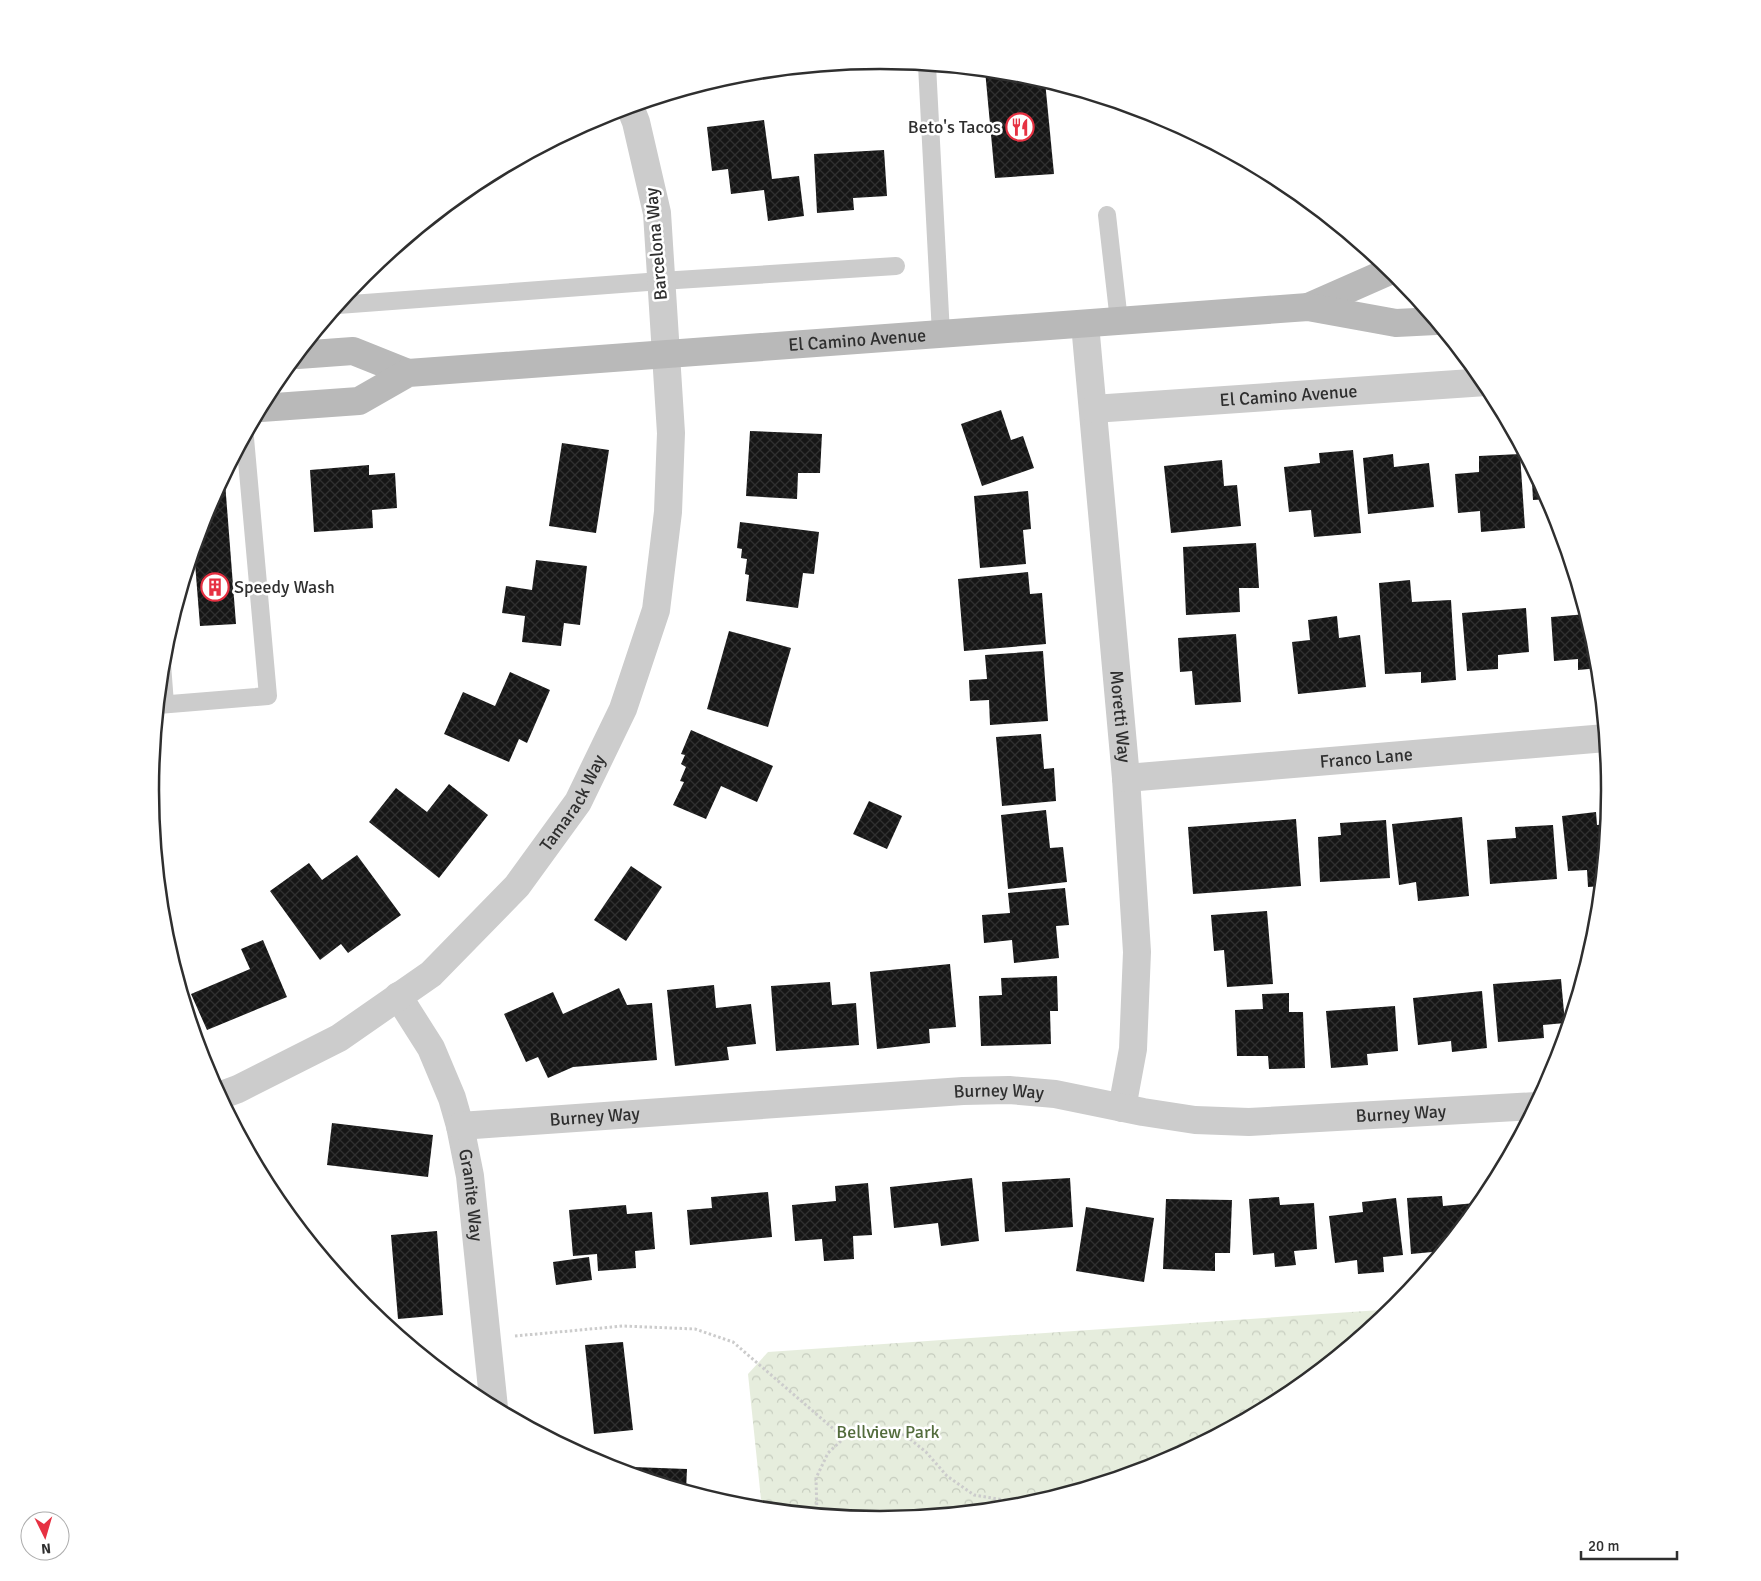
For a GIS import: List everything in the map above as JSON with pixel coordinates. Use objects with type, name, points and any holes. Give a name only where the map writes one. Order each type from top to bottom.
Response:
[{"type":"main road","name":"El Camino Avenue","points":[[1308,307],[1383,272]]},
{"type":"main road","name":"El Camino Avenue","points":[[269,407],[359,401],[408,373],[1308,307],[1396,324],[1428,322]]},
{"type":"main road","name":"El Camino Avenue","points":[[306,354],[353,351],[408,373]]},
{"type":"street","name":"Barcelona Way","points":[[632,113],[647,165],[657,213],[666,354]]},
{"type":"street","name":"Moretti Way","points":[[1085,324],[1126,778],[1137,952],[1133,1049],[1122,1108]]},
{"type":"street","name":"Tamarack Way","points":[[226,1094],[339,1038],[430,974],[518,886],[578,802],[623,709],[656,610],[668,512],[671,433],[666,354]]},
{"type":"street","name":"El Camino Avenue","points":[[1093,409],[1476,383]]},
{"type":"street","name":"Franco Lane","points":[[1126,778],[1601,738]]},
{"type":"street","name":"Granite Way","points":[[398,996],[431,1048],[452,1098],[460,1126],[470,1176],[493,1399]]},
{"type":"street","name":"Burney Way","points":[[460,1126],[972,1090],[1009,1090],[1056,1094],[1122,1108],[1195,1120],[1249,1122],[1530,1106]]},
{"type":"lane","points":[[927,70],[941,334]]},
{"type":"lane","points":[[1107,215],[1119,321]]},
{"type":"lane","points":[[348,304],[896,266]]},
{"type":"lane","points":[[164,705],[268,696],[246,447]]},
{"type":"path","points":[[487,1338],[623,1326],[695,1329],[732,1342],[844,1438]]},
{"type":"path","points":[[817,1509],[816,1478],[828,1453],[844,1438],[870,1432],[905,1435],[926,1452],[946,1476],[974,1495],[1007,1500]]},
{"type":"green space","name":"Bellview Park","points":[[1381,1310],[1320,1363],[1281,1391],[1241,1416],[1200,1438],[1112,1474],[1067,1488],[975,1506],[928,1511],[833,1511],[761,1502],[748,1374],[768,1352]]},
{"type":"building","name":"Beto's Tacos","points":[[986,77],[1046,88],[1054,174],[995,178]]},
{"type":"building","points":[[764,120],[772,179],[799,176],[804,216],[768,221],[764,190],[731,194],[728,169],[712,171],[707,127]]},
{"type":"building","points":[[884,150],[887,196],[853,198],[854,210],[817,213],[814,154]]},
{"type":"building","points":[[1001,410],[1011,440],[1023,436],[1034,468],[982,486],[961,424]]},
{"type":"building","points":[[750,431],[822,434],[820,473],[798,473],[797,499],[746,496]]},
{"type":"building","points":[[562,443],[609,450],[596,533],[549,526]]},
{"type":"building","points":[[1353,450],[1361,533],[1314,537],[1311,510],[1289,512],[1284,467],[1320,463],[1319,453]]},
{"type":"building","points":[[1393,454],[1394,467],[1429,463],[1434,507],[1368,514],[1363,458]]},
{"type":"building","points":[[1519,454],[1525,528],[1481,532],[1480,511],[1458,513],[1455,474],[1479,472],[1479,456]]},
{"type":"building","points":[[1222,460],[1224,486],[1237,485],[1241,526],[1171,533],[1164,466]]},
{"type":"building","points":[[369,465],[369,475],[395,473],[397,508],[372,510],[373,528],[314,532],[310,470]]},
{"type":"building","points":[[1532,480],[1541,500],[1533,500]]},
{"type":"building","name":"Speedy Wash","points":[[225,488],[236,624],[200,626],[195,565]]},
{"type":"building","points":[[1028,491],[1031,529],[1023,530],[1026,564],[980,568],[974,496]]},
{"type":"building","points":[[740,522],[819,532],[814,574],[803,573],[798,608],[746,601],[749,575],[745,574],[747,559],[741,558],[742,549],[737,548]]},
{"type":"building","points":[[1256,543],[1259,588],[1239,588],[1240,612],[1186,615],[1183,547]]},
{"type":"building","points":[[536,560],[587,566],[580,625],[564,623],[561,646],[522,642],[525,616],[502,613],[506,586],[532,590]]},
{"type":"building","points":[[1028,572],[1030,594],[1042,593],[1046,644],[964,651],[958,579]]},
{"type":"building","points":[[1410,580],[1412,602],[1451,600],[1456,680],[1421,683],[1421,672],[1385,674],[1379,583]]},
{"type":"building","points":[[1526,608],[1529,652],[1498,655],[1498,669],[1467,671],[1462,613]]},
{"type":"building","points":[[1580,615],[1591,669],[1578,670],[1578,659],[1554,661],[1551,617]]},
{"type":"building","points":[[1337,616],[1339,638],[1360,635],[1366,687],[1298,694],[1292,642],[1310,640],[1308,620]]},
{"type":"building","points":[[729,631],[791,648],[768,727],[707,709]]},
{"type":"building","points":[[1236,634],[1241,702],[1195,705],[1192,671],[1180,672],[1178,638]]},
{"type":"building","points":[[1043,651],[1048,721],[990,725],[989,700],[970,701],[969,680],[987,679],[985,655]]},
{"type":"building","points":[[510,672],[550,690],[527,743],[519,739],[509,762],[444,734],[463,692],[495,706]]},
{"type":"building","points":[[691,730],[773,766],[757,802],[721,786],[706,819],[673,805],[684,782],[680,781],[686,767],[681,764],[685,755],[681,754]]},
{"type":"building","points":[[1041,734],[1044,769],[1054,768],[1056,801],[1002,806],[996,737]]},
{"type":"building","points":[[449,784],[488,815],[439,878],[369,822],[396,788],[427,812]]},
{"type":"building","points":[[869,801],[902,816],[887,849],[853,834]]},
{"type":"building","points":[[1046,810],[1050,848],[1063,847],[1067,882],[1008,889],[1001,815]]},
{"type":"building","points":[[1596,812],[1597,825],[1601,825],[1596,886],[1588,887],[1587,870],[1568,871],[1562,816]]},
{"type":"building","points":[[1462,817],[1469,896],[1418,901],[1416,882],[1399,885],[1392,824]]},
{"type":"building","points":[[1296,819],[1301,886],[1193,894],[1188,827]]},
{"type":"building","points":[[1386,820],[1390,878],[1320,882],[1318,837],[1341,835],[1340,823]]},
{"type":"building","points":[[1553,825],[1557,879],[1490,884],[1487,840],[1516,838],[1515,827]]},
{"type":"building","points":[[357,855],[401,915],[348,953],[341,944],[320,960],[270,891],[309,863],[322,880]]},
{"type":"building","points":[[631,866],[662,887],[626,941],[594,920]]},
{"type":"building","points":[[1065,888],[1069,925],[1056,926],[1059,958],[1014,963],[1012,940],[984,943],[982,915],[1010,913],[1008,893]]},
{"type":"building","points":[[1267,911],[1273,984],[1227,987],[1224,950],[1214,951],[1211,915]]},
{"type":"building","points":[[263,940],[287,997],[207,1030],[191,994],[250,969],[241,949]]},
{"type":"building","points":[[950,964],[956,1027],[929,1029],[930,1043],[877,1049],[870,972]]},
{"type":"building","points":[[1057,976],[1058,1011],[1050,1011],[1051,1044],[981,1046],[979,996],[1002,995],[1001,978]]},
{"type":"building","points":[[1561,979],[1564,1023],[1543,1025],[1544,1038],[1498,1042],[1493,984]]},
{"type":"building","points":[[830,982],[832,1005],[856,1003],[859,1045],[776,1051],[771,986]]},
{"type":"building","points":[[714,985],[716,1008],[751,1004],[756,1044],[727,1047],[729,1060],[675,1066],[667,990]]},
{"type":"building","points":[[619,988],[627,1005],[652,1003],[657,1060],[573,1067],[548,1078],[538,1057],[526,1062],[504,1014],[553,992],[563,1014]]},
{"type":"building","points":[[1482,991],[1487,1048],[1452,1052],[1451,1041],[1418,1045],[1413,998]]},
{"type":"building","points":[[1289,993],[1289,1012],[1303,1012],[1305,1068],[1269,1069],[1268,1056],[1237,1056],[1235,1010],[1263,1009],[1262,994]]},
{"type":"building","points":[[1395,1006],[1398,1051],[1367,1054],[1368,1065],[1331,1068],[1326,1011]]},
{"type":"building","points":[[332,1123],[433,1135],[428,1177],[327,1165]]},
{"type":"building","points":[[972,1178],[979,1241],[941,1246],[938,1223],[894,1228],[890,1187]]},
{"type":"building","points":[[1070,1178],[1073,1227],[1005,1232],[1002,1182]]},
{"type":"building","points":[[868,1183],[872,1235],[853,1236],[854,1259],[824,1261],[822,1239],[795,1241],[792,1205],[836,1201],[835,1186]]},
{"type":"building","points":[[768,1192],[772,1237],[690,1245],[687,1210],[712,1208],[711,1197]]},
{"type":"building","points":[[1442,1196],[1443,1206],[1472,1203],[1435,1252],[1411,1254],[1407,1198]]},
{"type":"building","points":[[1279,1197],[1280,1205],[1314,1203],[1317,1249],[1294,1251],[1296,1265],[1275,1267],[1274,1253],[1253,1255],[1249,1199]]},
{"type":"building","points":[[1396,1198],[1403,1255],[1383,1257],[1384,1272],[1358,1274],[1357,1260],[1335,1263],[1329,1216],[1363,1212],[1362,1202]]},
{"type":"building","points":[[1166,1199],[1232,1200],[1230,1253],[1215,1253],[1215,1271],[1163,1269]]},
{"type":"building","points":[[626,1205],[627,1214],[652,1212],[655,1249],[635,1251],[636,1268],[598,1271],[597,1254],[573,1256],[569,1210]]},
{"type":"building","points":[[1086,1207],[1154,1218],[1144,1282],[1076,1271]]},
{"type":"building","points":[[437,1231],[443,1315],[398,1319],[391,1235]]},
{"type":"building","points":[[589,1257],[592,1280],[556,1285],[553,1262]]},
{"type":"building","points":[[623,1342],[633,1430],[594,1434],[585,1345]]},
{"type":"building","points":[[630,1467],[687,1469],[686,1486]]},
{"type":"place","name":"Beto's Tacos","points":[[1020,127]]},
{"type":"place","name":"Speedy Wash","points":[[215,587]]}]
